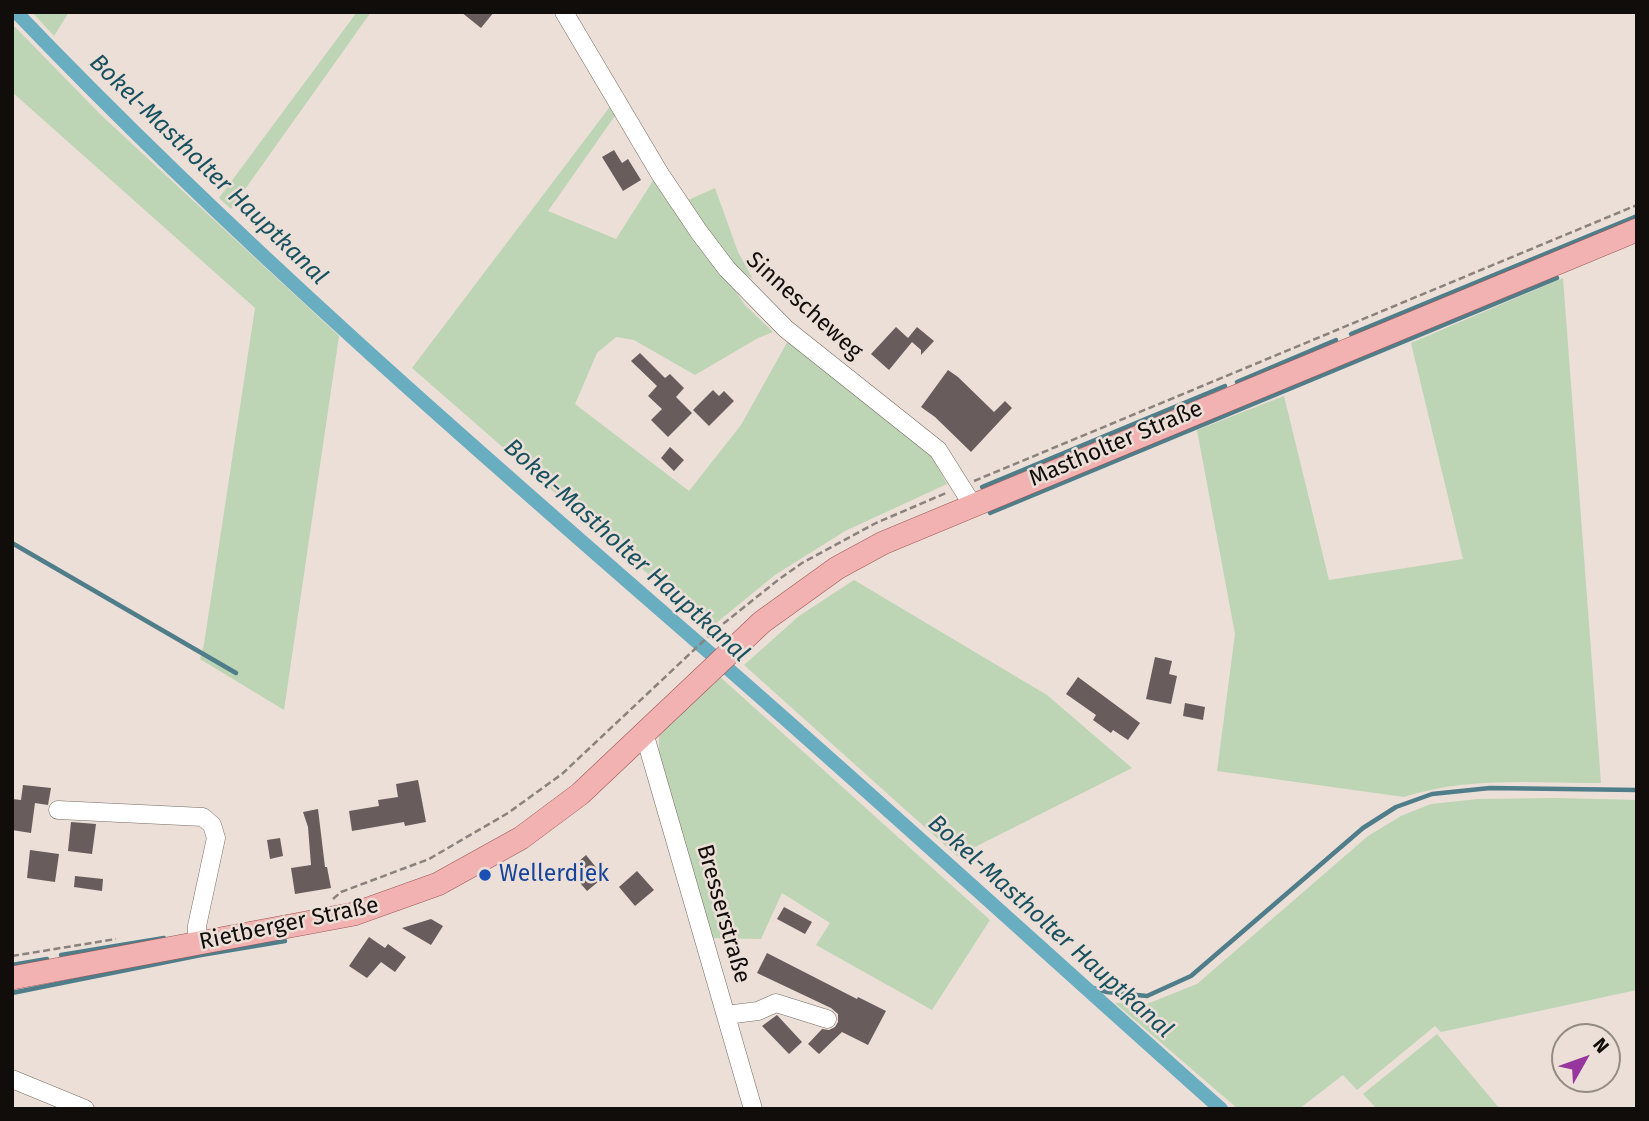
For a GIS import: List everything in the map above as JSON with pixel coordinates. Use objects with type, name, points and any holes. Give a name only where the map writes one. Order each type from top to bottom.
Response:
[{"type":"main road","name":"Mastholter Straße","points":[[642,735],[735,646],[790,600],[837,568],[967,496],[1637,230]]},
{"type":"main road","name":"Rietberger Straße","points":[[12,978],[354,914],[438,884],[522,838],[580,794],[642,735]]},
{"type":"street","name":"Sinnescheweg","points":[[564,12],[660,174],[727,269],[786,329],[937,450],[967,496]]},
{"type":"street","name":"Bresserstraße","points":[[642,735],[648,743],[753,1109]]},
{"type":"street","points":[[58,810],[203,817],[212,825],[216,838],[197,926],[197,944]]},
{"type":"street","points":[[726,1015],[758,1011],[776,1003],[827,1019]]},
{"type":"street","points":[[12,1079],[85,1109]]},
{"type":"path","points":[[332,900],[341,892],[429,859],[508,813],[562,774],[747,603],[802,563],[876,523],[967,496],[1040,453],[1637,205]]},
{"type":"path","points":[[12,957],[120,938]]},
{"type":"green space","points":[[32,12],[69,12],[54,36]]},
{"type":"green space","points":[[357,12],[371,12],[231,209],[219,198]]},
{"type":"green space","points":[[12,24],[102,116],[339,336],[284,710],[200,659],[255,308],[12,92]]},
{"type":"green space","points":[[612,104],[617,113],[548,211],[616,239],[656,176],[745,305],[773,332],[695,375],[634,340],[616,337],[597,353],[575,404],[689,491],[741,425],[789,339],[932,456],[947,484],[845,531],[775,575],[710,628],[412,368]]},
{"type":"green space","points":[[715,188],[738,252],[753,279],[731,264],[686,201]]},
{"type":"green space","points":[[1563,278],[1601,783],[1477,783],[1428,790],[1404,797],[1217,771],[1235,634],[1197,430],[1284,396],[1329,580],[1463,559],[1411,343]]},
{"type":"green space","points":[[854,580],[1047,695],[1132,768],[957,856],[744,665],[799,616]]},
{"type":"green space","points":[[718,675],[990,920],[932,1010],[816,945],[830,923],[782,893],[761,939],[711,938],[659,757],[659,735],[667,721]]},
{"type":"green space","points":[[1478,799],[1637,800],[1637,990],[1441,1032],[1435,1026],[1357,1090],[1343,1075],[1299,1109],[1238,1109],[1115,1003],[1147,1004],[1197,984],[1368,836],[1401,816],[1431,804]]},
{"type":"green space","points":[[1437,1034],[1500,1109],[1377,1109],[1363,1094]]},
{"type":"building","points":[[461,12],[494,12],[481,28]]},
{"type":"building","points":[[614,150],[622,163],[628,159],[641,180],[623,191],[602,157]]},
{"type":"building","points":[[896,327],[908,338],[917,327],[934,341],[921,355],[921,350],[912,342],[889,370],[871,354]]},
{"type":"building","points":[[640,353],[665,378],[670,374],[684,388],[676,397],[692,413],[668,437],[651,420],[662,409],[648,396],[657,386],[631,361]]},
{"type":"building","points":[[948,370],[994,412],[1005,401],[1012,408],[971,452],[921,407]]},
{"type":"building","points":[[713,390],[719,396],[724,391],[734,401],[709,426],[693,410]]},
{"type":"building","points":[[670,447],[684,460],[674,471],[661,458]]},
{"type":"building","points":[[1155,657],[1172,661],[1169,674],[1177,676],[1171,704],[1146,699]]},
{"type":"building","points":[[1078,677],[1140,723],[1128,740],[1113,730],[1111,733],[1093,720],[1096,715],[1066,694]]},
{"type":"building","points":[[1185,703],[1205,707],[1203,720],[1183,716]]},
{"type":"building","points":[[418,780],[426,822],[405,826],[404,822],[352,831],[349,811],[379,806],[378,800],[398,797],[396,784]]},
{"type":"building","points":[[23,785],[51,788],[48,805],[35,803],[31,833],[12,830],[12,799],[21,800]]},
{"type":"building","points":[[318,809],[325,867],[331,888],[295,894],[291,868],[311,865],[308,827],[303,812]]},
{"type":"building","points":[[71,822],[96,824],[92,854],[68,851]]},
{"type":"building","points":[[280,838],[283,856],[270,859],[267,840]]},
{"type":"building","points":[[30,850],[59,854],[55,882],[27,878]]},
{"type":"building","points":[[586,855],[604,877],[587,891],[569,870]]},
{"type":"building","points":[[637,871],[654,890],[635,906],[619,887]]},
{"type":"building","points":[[75,876],[103,879],[102,891],[74,887]]},
{"type":"building","points":[[784,907],[812,922],[805,934],[777,919]]},
{"type":"building","points":[[431,919],[443,926],[431,945],[402,928]]},
{"type":"building","points":[[369,937],[385,948],[388,944],[406,957],[395,972],[381,962],[367,978],[349,966]]},
{"type":"building","points":[[767,953],[886,1011],[868,1045],[842,1032],[819,1054],[808,1044],[822,1029],[835,1027],[838,1014],[831,1008],[757,973]]},
{"type":"building","points":[[777,1015],[802,1042],[789,1054],[762,1026]]},
{"type":"waterway","name":"Bokel-Mastholter Hauptkanal","points":[[16,12],[187,183],[364,348],[1221,1109]]},
{"type":"waterway","points":[[1351,334],[1637,216]]},
{"type":"waterway","points":[[990,513],[1557,278]]},
{"type":"waterway","points":[[1237,382],[1336,340]]},
{"type":"waterway","points":[[982,487],[1225,386]]},
{"type":"waterway","points":[[12,543],[236,673]]},
{"type":"waterway","points":[[1082,985],[1107,992],[1147,996],[1191,976],[1363,828],[1396,807],[1432,794],[1490,788],[1637,790]]},
{"type":"waterway","points":[[61,955],[164,938]]},
{"type":"waterway","points":[[12,993],[285,941]]},
{"type":"waterway","points":[[12,965],[47,959]]},
{"type":"place","name":"Wellerdiek","points":[[485,875]]}]
